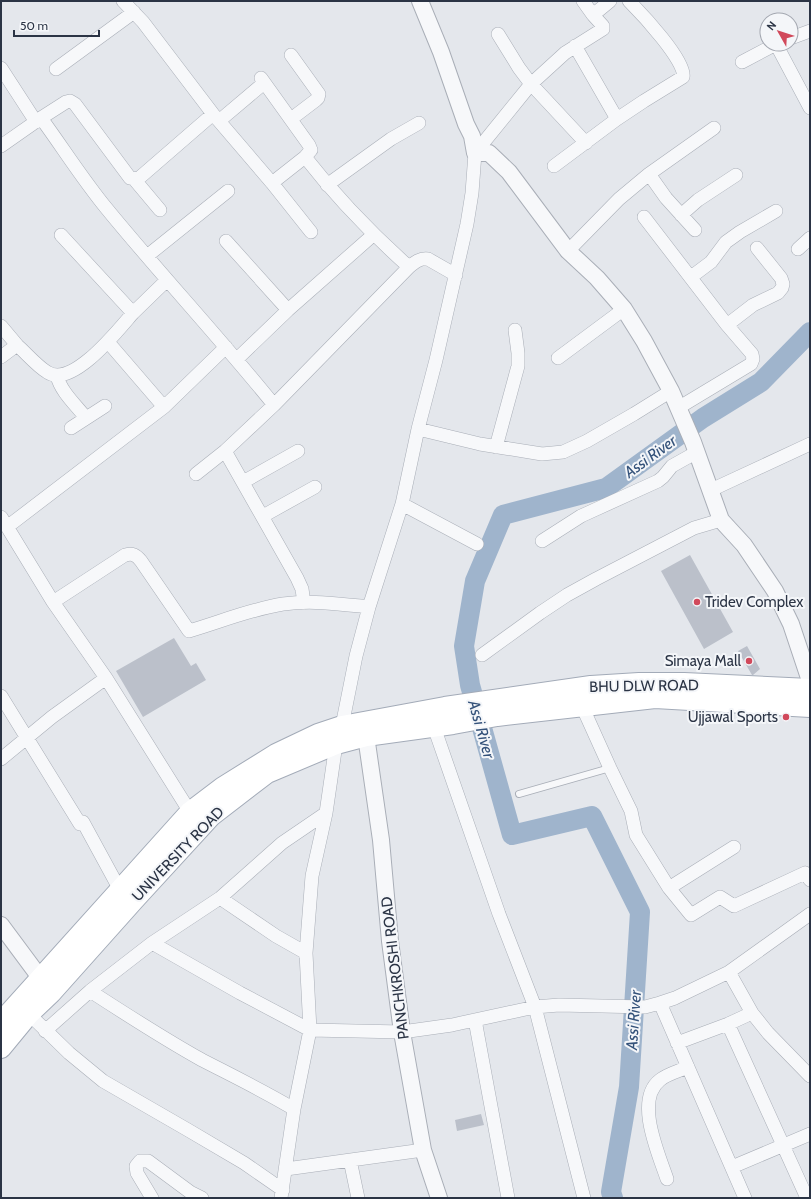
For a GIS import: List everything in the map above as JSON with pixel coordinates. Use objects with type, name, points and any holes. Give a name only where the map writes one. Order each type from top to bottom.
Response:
[{"type":"main road","name":"BHU DLW ROAD","points":[[444,719],[480,702],[591,686],[639,683],[684,683],[810,689]]},
{"type":"main road","name":"BHU DLW ROAD","points":[[497,716],[655,698],[810,707]]},
{"type":"main road","name":"UNIVERSITY ROAD","points":[[1,1048],[29,1014],[46,986],[134,900],[212,816],[267,773],[339,735],[366,736],[444,719],[497,716]]},
{"type":"main road","points":[[1,1022],[46,986],[120,890],[190,812],[223,787],[276,754],[318,734],[339,735],[444,719]]},
{"type":"street","points":[[122,1],[134,12],[216,117],[311,232]]},
{"type":"street","points":[[282,1194],[294,1109],[310,1030],[306,953],[312,876],[326,813],[339,735],[356,656],[369,607],[402,504],[418,429],[456,275],[472,193],[473,162],[475,153],[472,136],[466,124],[441,52],[420,1]]},
{"type":"street","points":[[475,153],[531,84],[565,53],[603,29],[603,26],[583,1]]},
{"type":"street","points":[[593,15],[610,1]]},
{"type":"street","points":[[554,166],[644,100],[683,77],[683,70],[664,41],[629,1]]},
{"type":"street","points":[[56,69],[134,12]]},
{"type":"street","points":[[799,35],[810,31]]},
{"type":"street","points":[[498,34],[519,68],[531,84],[586,143]]},
{"type":"street","points":[[575,46],[617,119]]},
{"type":"street","points":[[742,62],[761,52]]},
{"type":"street","points":[[780,52],[810,108]]},
{"type":"street","points":[[291,55],[318,94],[318,98],[291,119]]},
{"type":"street","points":[[1,68],[38,120],[106,207],[167,280],[237,359],[274,405]]},
{"type":"street","points":[[134,179],[138,179],[262,80],[291,119],[311,150],[305,157],[272,183]]},
{"type":"street","points":[[1,146],[38,120],[70,101],[75,104],[130,178],[134,179],[160,210]]},
{"type":"street","points":[[327,185],[392,139],[420,123]]},
{"type":"street","points":[[568,251],[618,199],[649,174],[714,128]]},
{"type":"street","points":[[475,153],[489,153],[509,172],[568,251],[597,278],[624,309],[644,340],[681,413],[722,520],[744,546],[775,591],[791,624],[810,681]]},
{"type":"street","points":[[305,157],[327,185],[373,235],[409,267]]},
{"type":"street","points":[[649,174],[666,198],[695,230]]},
{"type":"street","points":[[681,215],[698,200],[736,175]]},
{"type":"street","points":[[147,256],[228,191]]},
{"type":"street","points":[[691,278],[711,262],[726,242],[776,210]]},
{"type":"street","points":[[644,217],[727,325],[752,354],[753,359],[751,364],[681,413]]},
{"type":"street","points":[[61,235],[133,313]]},
{"type":"street","points":[[237,359],[288,310],[373,235]]},
{"type":"street","points":[[798,249],[810,238]]},
{"type":"street","points":[[226,241],[288,310]]},
{"type":"street","points":[[727,325],[753,305],[778,293],[782,288],[783,284],[781,278],[757,248]]},
{"type":"street","points":[[196,474],[225,451],[274,405],[409,267],[418,260],[428,259],[456,275]]},
{"type":"street","points":[[1,326],[47,373],[57,376],[68,374],[79,368],[108,342],[133,313],[167,280]]},
{"type":"street","points":[[558,358],[624,309]]},
{"type":"street","points":[[496,447],[518,366],[515,330]]},
{"type":"street","points":[[108,342],[164,407]]},
{"type":"street","points":[[1,357],[18,345]]},
{"type":"street","points":[[190,812],[106,678],[53,602],[4,522],[164,407],[226,347]]},
{"type":"street","points":[[57,376],[59,384],[86,418]]},
{"type":"street","points":[[418,429],[444,437],[496,447],[542,454],[563,452],[587,441],[671,391]]},
{"type":"street","points":[[71,428],[106,406]]},
{"type":"street","points":[[711,490],[810,444]]},
{"type":"street","points":[[542,541],[581,516],[658,481],[672,466],[695,447]]},
{"type":"street","points":[[225,451],[297,578],[302,589],[304,603]]},
{"type":"street","points":[[243,482],[298,451]]},
{"type":"street","points":[[263,516],[315,488]]},
{"type":"street","points":[[402,504],[477,544]]},
{"type":"street","points":[[482,654],[540,613],[596,578],[694,528],[722,520]]},
{"type":"street","points":[[53,602],[125,555],[131,553],[141,562],[189,632],[258,610],[284,604],[329,603],[369,607]]},
{"type":"street","points":[[1,759],[52,718],[106,678]]},
{"type":"street","points":[[1,696],[82,823],[120,890]]},
{"type":"street","points":[[582,706],[631,811],[636,835],[669,888],[691,915],[720,897],[734,906],[805,873],[810,880]]},
{"type":"street","points":[[444,719],[499,914],[534,1007],[584,1198]]},
{"type":"street","name":"PANCHKROSHI ROAD","points":[[366,736],[381,840],[390,940],[402,1032],[423,1150],[439,1198]]},
{"type":"street","points":[[45,1031],[90,991],[152,943],[220,898],[282,843],[326,813]]},
{"type":"street","points":[[669,888],[734,847]]},
{"type":"street","points":[[220,898],[276,936],[306,953]]},
{"type":"street","points":[[152,943],[240,993],[310,1030],[402,1032],[452,1025],[534,1007],[559,1005],[645,1007],[660,1003],[675,998],[729,972],[810,914]]},
{"type":"street","points":[[1,925],[46,986]]},
{"type":"street","points":[[729,972],[752,1013],[768,1033],[810,1076]]},
{"type":"street","points":[[90,991],[138,1022],[294,1109]]},
{"type":"street","points":[[660,1003],[745,1198]]},
{"type":"street","points":[[678,1043],[752,1013]]},
{"type":"street","points":[[29,1014],[45,1031],[103,1081],[244,1163],[282,1194]]},
{"type":"street","points":[[475,1020],[508,1198]]},
{"type":"street","points":[[728,1024],[807,1198]]},
{"type":"street","points":[[667,1179],[650,1128],[648,1106],[655,1084],[660,1079],[688,1067]]},
{"type":"street","points":[[732,1167],[810,1134]]},
{"type":"street","points":[[286,1169],[423,1150]]},
{"type":"street","points":[[350,1160],[358,1198]]},
{"type":"street","points":[[152,1198],[136,1173],[136,1166],[140,1161],[148,1161],[190,1192],[202,1198]]},
{"type":"lane","points":[[519,794],[610,768]]},
{"type":"building","name":"Tridev Complex","points":[[690,555],[733,632],[704,649],[661,571]]},
{"type":"building","points":[[174,638],[191,666],[196,663],[206,680],[143,717],[116,671]]},
{"type":"building","name":"Simaya Mall","points":[[747,646],[760,669],[753,675],[738,651]]},
{"type":"building","points":[[481,1114],[484,1125],[457,1131],[455,1120]]},
{"type":"waterway","name":"Assi River","points":[[613,1198],[611,1192],[629,1087],[640,912],[592,816],[512,835],[470,685],[464,646],[475,581],[503,515],[606,488],[703,418],[761,382],[810,332]]},
{"type":"place","name":"Tridev Complex","points":[[697,602]]},
{"type":"place","name":"Simaya Mall","points":[[749,661]]},
{"type":"place","name":"Ujjawal Sports","points":[[786,717]]}]
